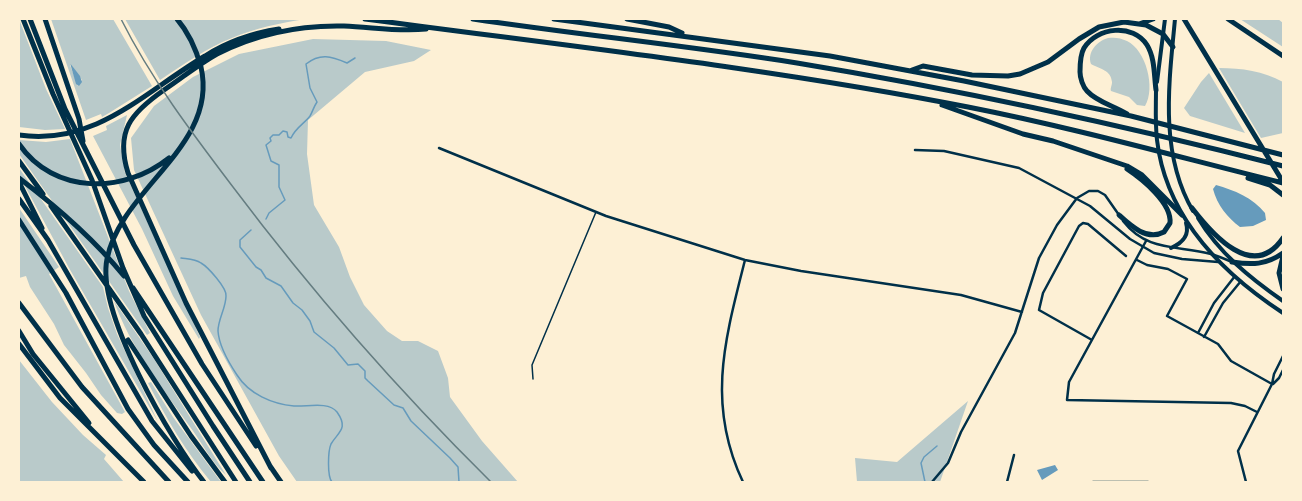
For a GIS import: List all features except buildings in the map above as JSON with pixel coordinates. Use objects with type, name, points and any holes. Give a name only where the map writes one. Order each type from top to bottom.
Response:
[{"type":"highway","points":[[23,19],[65,122],[92,180],[123,268],[144,316],[250,482]]},
{"type":"highway","points":[[30,19],[65,109],[166,303],[202,364],[281,482]]},
{"type":"highway","points":[[45,19],[79,119],[84,146]]},
{"type":"highway","points":[[177,19],[191,40],[198,56],[203,85],[195,122],[177,152],[132,205],[115,234],[106,260],[107,284],[111,307],[150,396],[179,447],[203,482]]},
{"type":"highway","points":[[365,19],[722,66],[930,100],[1099,135],[1283,183]]},
{"type":"highway","points":[[473,19],[781,61],[945,89],[1088,119],[1283,166]]},
{"type":"highway","points":[[554,19],[830,56],[912,71],[1131,116],[1283,155]]},
{"type":"highway","points":[[627,19],[669,27],[686,36]]},
{"type":"highway","points":[[1138,24],[1153,19]]},
{"type":"highway","points":[[1184,19],[1283,183]]},
{"type":"highway","points":[[1228,19],[1283,56]]},
{"type":"highway","points":[[912,71],[923,66],[972,75],[1008,76],[1020,74],[1048,62],[1079,39],[1099,27],[1124,22],[1146,25],[1163,34],[1173,47]]},
{"type":"highway","points":[[19,134],[38,137],[57,136],[73,133],[104,121],[218,54],[244,42],[278,32],[317,27],[345,26],[404,31],[436,28]]},
{"type":"highway","points":[[1131,116],[1101,102],[1086,91],[1080,77],[1080,62],[1084,48],[1094,38],[1108,31],[1123,30],[1142,39],[1153,60],[1156,90]]},
{"type":"highway","points":[[176,78],[145,104],[130,120],[124,140],[123,151],[128,173],[186,303],[271,468]]},
{"type":"highway","points":[[930,100],[1023,134],[1106,158],[1127,166],[1142,174],[1183,217]]},
{"type":"highway","points":[[19,144],[40,165],[54,173],[73,180],[93,184],[122,182],[136,178],[159,166],[177,152]]},
{"type":"highway","points":[[1106,158],[1141,179],[1168,210],[1170,223],[1164,232],[1153,235],[1133,227],[1119,215]]},
{"type":"highway","points":[[19,161],[141,334],[236,482]]},
{"type":"highway","points":[[1217,167],[1270,185],[1283,195]]},
{"type":"highway","points":[[19,178],[77,225],[106,254],[149,310],[263,482]]},
{"type":"highway","points":[[19,182],[48,240],[152,421],[168,443],[203,482]]},
{"type":"highway","points":[[19,200],[48,240]]},
{"type":"highway","points":[[1192,208],[1202,222],[1225,245],[1240,253],[1248,255],[1262,254],[1275,247],[1283,238]]},
{"type":"highway","points":[[19,220],[54,272],[128,409],[154,445],[188,482]]},
{"type":"highway","points":[[1232,262],[1256,265],[1266,263],[1283,254]]},
{"type":"highway","points":[[1283,254],[1278,273],[1283,289]]},
{"type":"highway","points":[[19,302],[82,387],[169,482]]},
{"type":"highway","points":[[111,307],[128,342],[191,436],[225,482]]},
{"type":"highway","points":[[19,331],[33,354],[65,395],[122,462]]},
{"type":"highway","points":[[19,344],[60,398],[122,462],[144,482]]},
{"type":"main road","points":[[1165,19],[1156,90],[1157,142],[1168,184],[1187,227],[1186,236],[1181,242],[1171,248]]},
{"type":"main road","points":[[1175,19],[1169,82],[1170,142],[1180,184],[1192,208],[1215,244],[1232,262],[1283,301]]},
{"type":"main road","points":[[1183,217],[1211,254],[1219,262],[1283,314]]},
{"type":"main road","points":[[1219,262],[1232,262]]},
{"type":"street","points":[[439,148],[596,212],[693,245],[745,260],[801,271],[961,295],[1022,312]]},
{"type":"street","points":[[915,150],[944,151],[1014,166],[1077,198],[1100,212],[1130,239],[1154,253],[1182,259],[1219,262]]},
{"type":"street","points":[[932,482],[948,463],[961,432],[1015,333],[1045,244],[1056,225],[1077,198],[1089,191],[1101,193],[1111,201],[1129,228],[1146,241],[1157,246],[1211,254],[1232,262]]},
{"type":"street","points":[[1092,340],[1039,310],[1043,293],[1079,226],[1083,223],[1088,224],[1126,256]]},
{"type":"street","points":[[1146,241],[1137,260],[1069,382],[1067,400],[1231,403],[1245,406],[1257,412]]},
{"type":"street","points":[[743,482],[728,437],[723,407],[722,380],[727,332],[745,260]]},
{"type":"street","points":[[1137,260],[1147,265],[1168,269],[1187,279],[1167,316],[1221,346],[1232,361],[1272,384]]},
{"type":"street","points":[[1198,333],[1217,299],[1235,276]]},
{"type":"street","points":[[1204,337],[1225,300],[1241,281]]},
{"type":"street","points":[[1246,482],[1238,451],[1272,384],[1274,374],[1283,356]]},
{"type":"street","points":[[1272,384],[1279,378],[1283,370]]},
{"type":"street","points":[[1007,482],[1014,455]]},
{"type":"street","points":[[1093,482],[1148,482]]},
{"type":"lane","points":[[532,379],[532,365],[596,212]]},
{"type":"shaded area","points":[[19,19],[46,89],[65,129],[45,130],[19,127]]},
{"type":"shaded area","points":[[51,19],[113,19],[152,86],[102,117],[101,114],[86,120]],"holes":[[[70,63],[82,80],[78,86]]]},
{"type":"shaded area","points":[[125,19],[306,19],[268,26],[222,42],[160,80]]},
{"type":"shaded area","points":[[1240,19],[1278,19],[1283,23],[1283,47]]},
{"type":"shaded area","points":[[1108,38],[1118,38],[1127,41],[1134,46],[1144,61],[1150,90],[1145,106],[1137,105],[1129,97],[1111,91],[1112,82],[1110,75],[1104,70],[1091,64],[1090,55],[1092,51],[1097,44]]},
{"type":"shaded area","points":[[313,39],[386,41],[431,50],[414,61],[365,72],[308,120],[307,154],[314,205],[339,247],[350,277],[364,305],[387,331],[402,341],[418,341],[438,351],[448,378],[450,397],[482,441],[518,482],[297,482],[279,456],[201,315],[134,170],[131,138],[154,106],[193,77],[239,54]]},
{"type":"shaded area","points":[[1219,68],[1252,71],[1268,75],[1283,82],[1283,133],[1261,138]]},
{"type":"shaded area","points":[[1209,73],[1245,133],[1190,116],[1184,108],[1201,82]]},
{"type":"shaded area","points":[[127,115],[120,145],[125,173],[200,337],[199,339],[173,296],[142,229],[93,136],[107,130],[106,126]]},
{"type":"shaded area","points":[[70,139],[129,291],[150,333],[147,335],[19,154],[19,140],[46,142]]},
{"type":"shaded area","points":[[19,168],[103,287],[108,308],[117,334],[158,422],[69,268],[19,175]]},
{"type":"shaded area","points":[[19,208],[59,267],[49,274],[125,412],[122,414],[117,413],[101,395],[64,345],[54,324],[30,287],[26,276],[19,278]]},
{"type":"shaded area","points":[[114,301],[154,359],[226,475],[212,460],[138,351]]},
{"type":"shaded area","points":[[19,360],[52,402],[83,435],[106,455],[104,459],[124,482],[19,482]]},
{"type":"shaded area","points":[[151,382],[173,417],[221,482],[211,482],[193,459],[162,409],[148,383]]},
{"type":"shaded area","points":[[968,401],[940,482],[857,482],[855,458],[897,462]]},
{"type":"water","points":[[70,63],[80,76],[82,82],[79,86],[76,84]]},
{"type":"water","points":[[1216,185],[1230,189],[1255,203],[1265,213],[1266,220],[1253,226],[1240,227],[1231,220],[1220,206],[1213,189]]},
{"type":"water","points":[[1055,465],[1058,470],[1042,480],[1037,470]]},
{"type":"waterway","points":[[266,219],[269,213],[285,200],[279,187],[279,165],[271,161],[266,145],[271,141],[270,138],[273,135],[279,135],[283,131],[287,132],[288,137],[291,138],[295,131],[310,116],[317,102],[310,88],[306,64],[316,58],[321,57],[331,57],[347,63],[355,58]]},
{"type":"waterway","points":[[251,230],[240,240],[240,247],[256,267],[261,270],[266,278],[281,286],[293,303],[302,310],[310,321],[314,332],[334,348],[348,365],[358,364],[365,371],[365,378],[368,381],[394,405],[403,408],[411,421],[458,467],[459,482]]},
{"type":"waterway","points":[[181,258],[194,260],[204,265],[224,288],[226,292],[226,300],[218,327],[219,337],[222,349],[228,360],[237,375],[248,388],[262,397],[278,403],[294,406],[317,405],[328,407],[337,412],[342,422],[342,426],[330,447],[329,475],[332,482]]},
{"type":"waterway","points":[[925,482],[921,463],[924,457],[937,446]]},
{"type":"railway","points":[[121,19],[145,63],[173,105],[202,146],[263,226],[325,302],[389,376],[491,482]]}]
